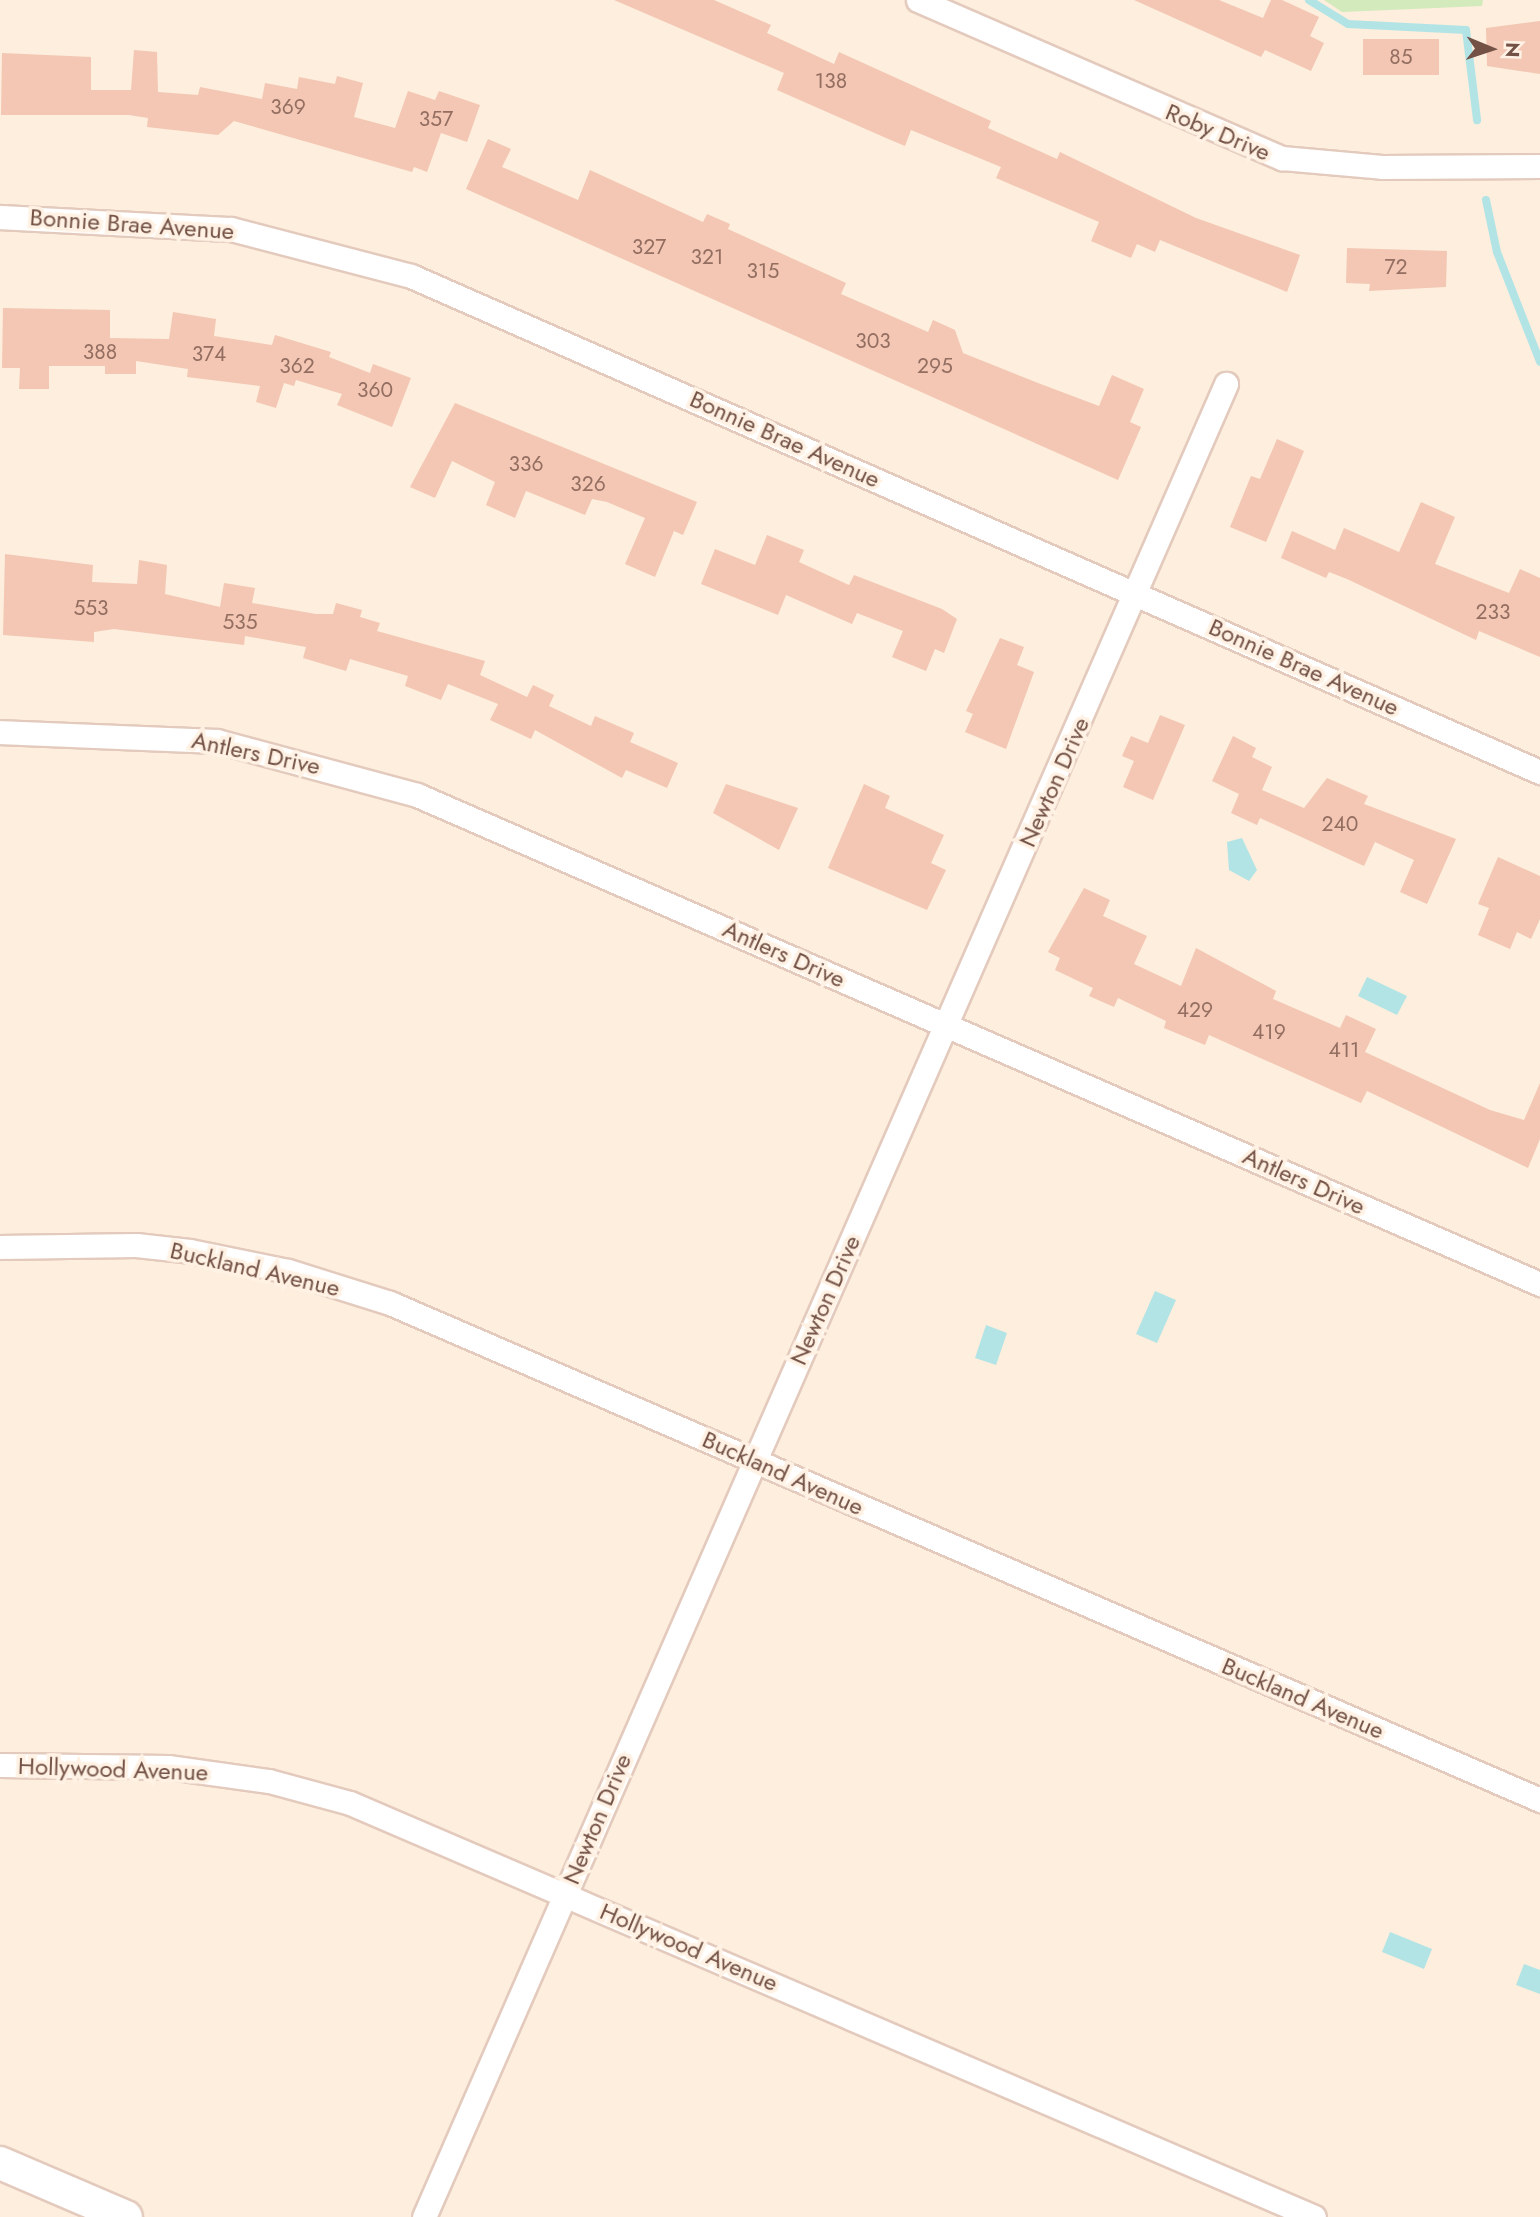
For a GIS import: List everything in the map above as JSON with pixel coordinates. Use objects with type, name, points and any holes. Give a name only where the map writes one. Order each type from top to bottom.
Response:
[{"type":"main road","points":[[0,2163],[126,2217]]},
{"type":"street","name":"Roby Drive","points":[[918,0],[1282,158],[1382,167],[1540,166]]},
{"type":"street","name":"Bonnie Brae Avenue","points":[[0,217],[231,229],[411,276],[1540,772]]},
{"type":"street","name":"Newton Drive","points":[[424,2217],[1137,593],[1226,384]]},
{"type":"street","name":"Antlers Drive","points":[[0,732],[217,741],[417,795],[1540,1284]]},
{"type":"street","name":"Buckland Avenue","points":[[0,1247],[136,1245],[288,1271],[447,1325],[754,1461],[1540,1800]]},
{"type":"street","name":"Hollywood Avenue","points":[[0,1765],[168,1767],[269,1781],[394,1820],[1314,2217]]},
{"type":"green space","points":[[1324,0],[1483,0],[1482,6],[1342,12]]},
{"type":"water","points":[[1242,838],[1257,870],[1249,881],[1229,870],[1227,842]]},
{"type":"water","points":[[1367,977],[1407,996],[1397,1015],[1358,996]]},
{"type":"water","points":[[1155,1291],[1176,1300],[1157,1343],[1136,1334]]},
{"type":"water","points":[[986,1325],[1007,1333],[996,1365],[975,1358]]},
{"type":"water","points":[[1390,1932],[1432,1949],[1424,1969],[1382,1952]]},
{"type":"water","points":[[1524,1964],[1540,1970],[1540,1994],[1516,1985]]},
{"type":"building","points":[[614,0],[714,0],[771,25],[767,33],[834,64],[839,52],[991,121],[988,128],[1057,159],[1060,152],[1196,218],[1300,255],[1287,292],[1160,240],[1155,252],[1137,244],[1131,258],[1091,241],[1099,222],[996,178],[1001,167],[911,130],[905,146],[886,138],[777,90],[784,73]]},
{"type":"building","points":[[1134,0],[1219,0],[1263,18],[1271,0],[1282,0],[1319,17],[1310,36],[1324,43],[1311,71],[1265,50],[1261,57]]},
{"type":"building","points":[[1540,21],[1540,74],[1487,66],[1486,28]]},
{"type":"building","points":[[1363,39],[1439,39],[1439,75],[1363,75]]},
{"type":"building","points":[[134,50],[157,52],[158,92],[198,95],[200,87],[262,99],[265,83],[297,89],[299,77],[335,84],[337,76],[363,83],[354,117],[395,128],[408,91],[435,100],[439,91],[480,105],[467,142],[441,133],[427,172],[414,167],[412,172],[234,121],[218,135],[147,127],[148,118],[129,115],[1,115],[2,53],[91,57],[91,90],[131,90]]},
{"type":"building","points":[[488,139],[511,149],[502,167],[578,200],[590,170],[703,222],[707,214],[730,224],[728,229],[846,283],[841,294],[928,332],[933,320],[955,330],[963,353],[1038,383],[1099,406],[1112,375],[1144,389],[1130,422],[1141,427],[1118,480],[466,189]]},
{"type":"building","points":[[1347,248],[1447,251],[1446,287],[1369,291],[1370,284],[1346,283]]},
{"type":"building","points":[[3,308],[110,310],[110,338],[169,339],[173,312],[216,319],[214,336],[272,345],[275,335],[331,352],[329,357],[370,373],[373,364],[411,378],[392,427],[337,405],[342,394],[296,380],[294,386],[284,383],[276,408],[256,402],[260,386],[187,377],[188,369],[136,361],[136,374],[105,374],[105,366],[49,366],[49,389],[19,389],[20,368],[2,368]]},
{"type":"building","points":[[455,403],[697,502],[683,535],[674,531],[655,577],[625,564],[645,518],[607,502],[592,499],[585,515],[526,491],[515,518],[486,505],[495,482],[452,461],[435,498],[410,487]]},
{"type":"building","points":[[1277,439],[1304,451],[1266,542],[1230,527],[1251,476],[1260,479]]},
{"type":"building","points":[[1421,502],[1455,517],[1435,564],[1509,593],[1520,569],[1540,578],[1540,657],[1479,631],[1476,640],[1347,579],[1329,572],[1326,578],[1281,558],[1292,531],[1335,550],[1344,528],[1399,552]]},
{"type":"building","points":[[767,535],[804,550],[799,562],[849,585],[854,575],[942,609],[957,619],[944,653],[935,649],[926,671],[892,657],[903,631],[857,613],[852,624],[786,595],[778,615],[701,584],[715,549],[755,565]]},
{"type":"building","points":[[5,554],[93,565],[92,582],[137,584],[139,560],[167,565],[165,594],[220,607],[224,583],[255,588],[252,603],[316,614],[333,614],[336,603],[362,610],[360,617],[380,623],[377,631],[485,661],[480,675],[527,697],[533,685],[554,695],[549,706],[591,726],[595,716],[634,733],[630,742],[678,763],[667,788],[626,770],[622,778],[535,730],[531,739],[490,720],[498,704],[448,684],[441,700],[405,686],[408,676],[350,659],[346,671],[303,658],[306,647],[245,636],[244,645],[114,629],[94,632],[94,642],[3,635]]},
{"type":"building","points":[[1000,638],[1024,647],[1017,665],[1034,672],[1006,749],[965,732],[973,714],[966,711]]},
{"type":"building","points":[[1160,715],[1185,725],[1153,800],[1123,787],[1134,761],[1122,756],[1131,736],[1148,743]]},
{"type":"building","points":[[1233,736],[1256,748],[1252,757],[1272,767],[1262,790],[1304,808],[1327,778],[1368,796],[1364,804],[1456,839],[1427,904],[1400,892],[1414,860],[1375,842],[1364,866],[1260,818],[1257,825],[1231,813],[1239,794],[1212,781]]},
{"type":"building","points":[[726,784],[798,808],[779,850],[713,813]]},
{"type":"building","points":[[864,784],[890,796],[885,808],[944,835],[931,863],[946,870],[927,910],[828,868]]},
{"type":"building","points":[[1498,857],[1540,876],[1540,919],[1531,939],[1517,932],[1510,949],[1478,935],[1489,908],[1478,904]]},
{"type":"building","points":[[1084,888],[1110,900],[1103,916],[1147,936],[1134,964],[1181,986],[1196,948],[1276,991],[1273,999],[1340,1028],[1346,1015],[1376,1029],[1365,1052],[1490,1110],[1524,1120],[1540,1083],[1540,1139],[1528,1168],[1367,1091],[1361,1103],[1209,1035],[1205,1045],[1164,1028],[1166,1021],[1118,998],[1114,1007],[1089,996],[1093,988],[1055,970],[1060,958],[1048,952]]},
{"type":"waterway","points":[[1309,0],[1348,24],[1466,30],[1477,120]]},
{"type":"waterway","points":[[1486,200],[1497,252],[1540,362]]}]
